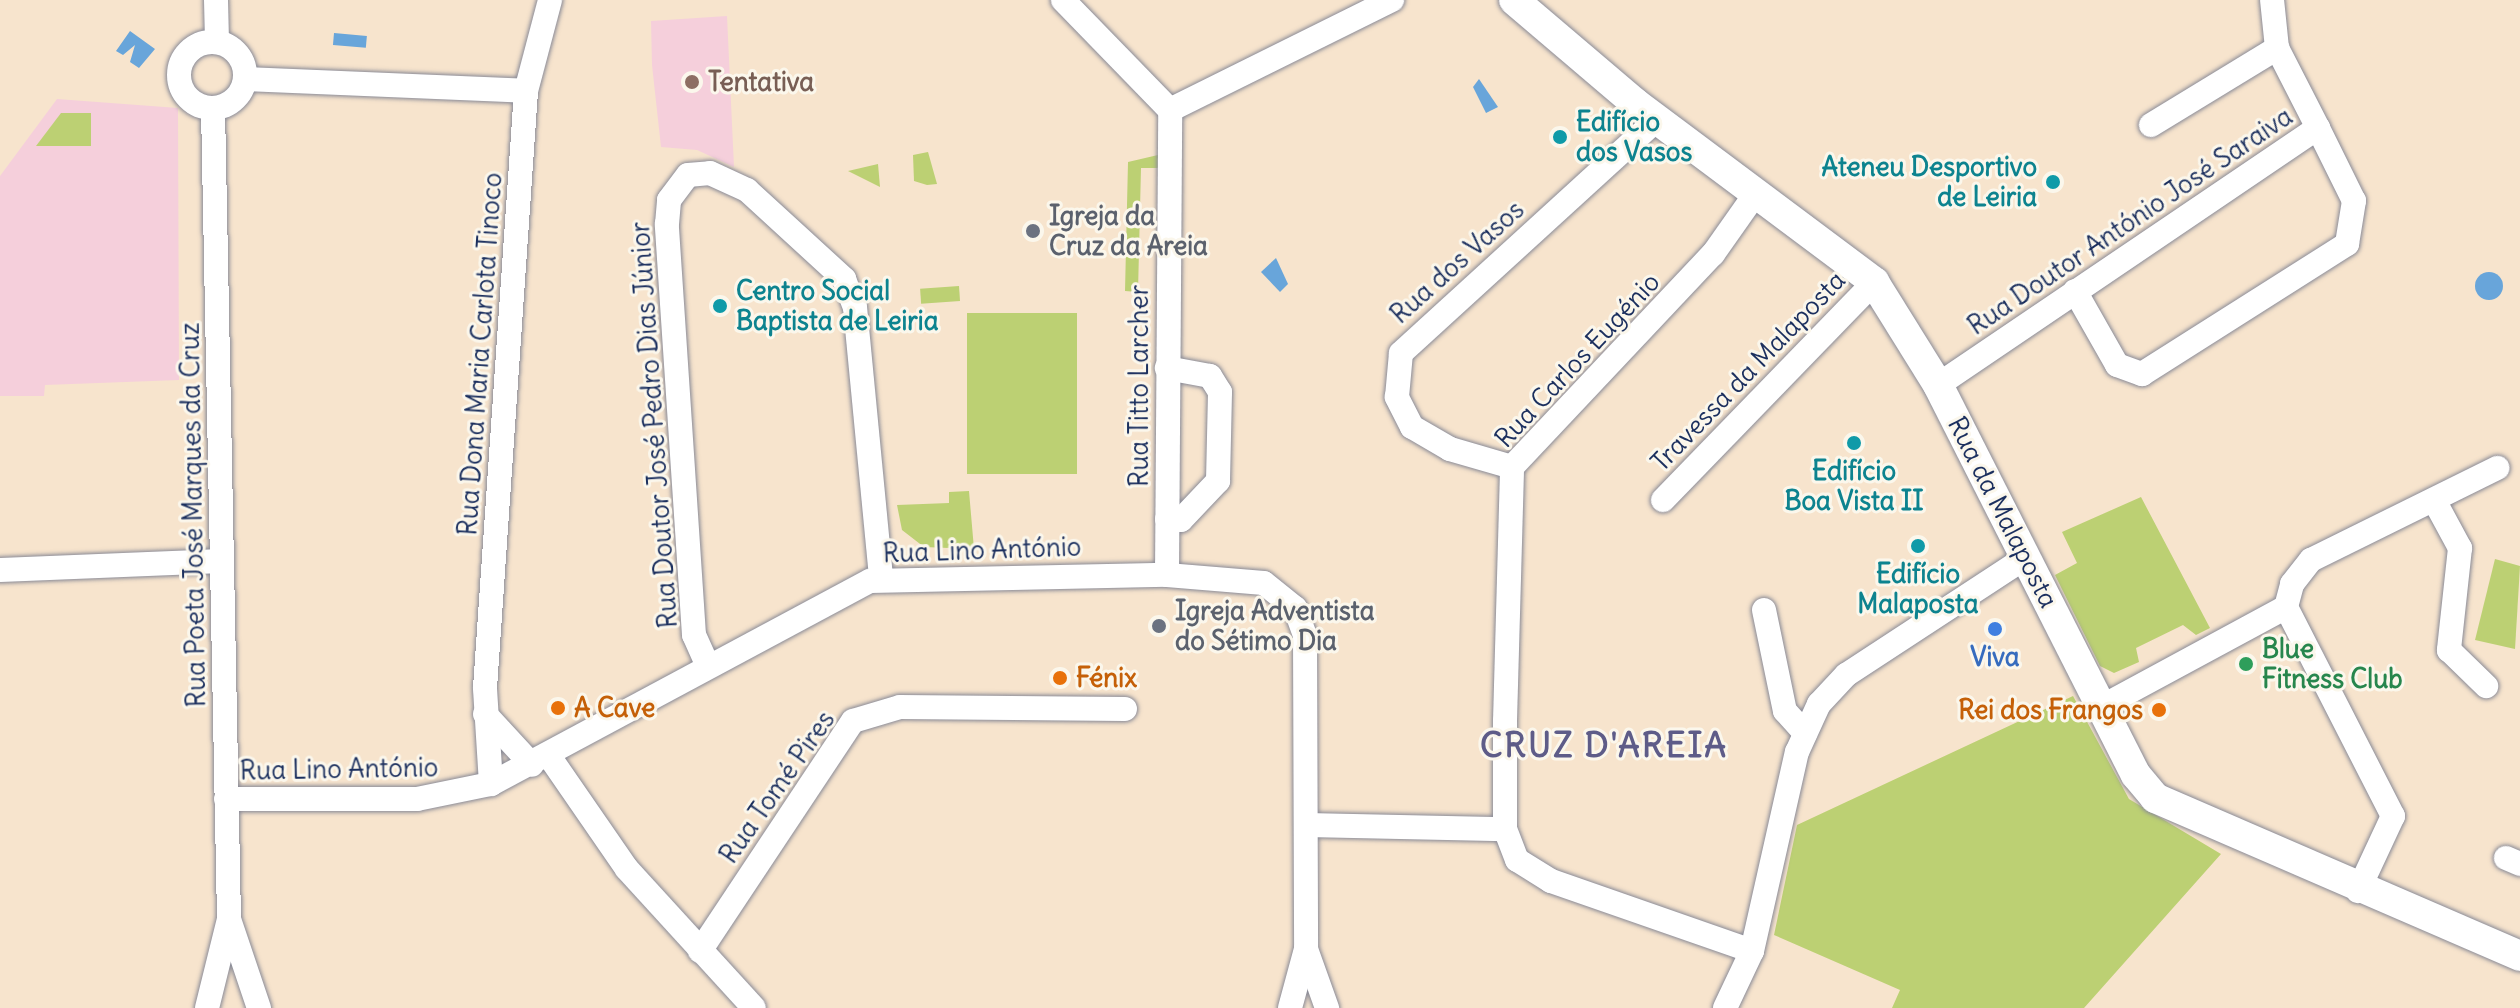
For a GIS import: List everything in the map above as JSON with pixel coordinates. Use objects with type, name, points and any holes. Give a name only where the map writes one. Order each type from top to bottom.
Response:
[{"type":"street","points":[[216,0],[217,42]]},
{"type":"street","name":"Rua Dona Maria Carlota Tinoco","points":[[491,784],[485,714],[526,91],[550,0]]},
{"type":"street","points":[[1063,0],[1170,110],[1392,0]]},
{"type":"street","name":"Rua da Malaposta","points":[[1514,0],[1656,120],[1874,282],[1938,385],[2103,706],[2155,798],[2358,891],[2520,956]]},
{"type":"street","name":"Rua Doutor António José Saraiva","points":[[1938,385],[2318,128],[2277,48],[2272,0]]},
{"type":"street","points":[[217,42],[235,51],[245,79],[231,103],[213,109],[184,95],[178,74],[186,53],[217,42]]},
{"type":"street","points":[[2151,125],[2277,48]]},
{"type":"street","points":[[245,79],[526,91]]},
{"type":"street","name":"Rua Poeta José Marques da Cruz","points":[[207,1008],[229,919],[213,109]]},
{"type":"street","name":"Rua Titto Larcher","points":[[1167,575],[1170,110]]},
{"type":"street","name":"Rua dos Vasos","points":[[1512,467],[1450,449],[1412,427],[1397,397],[1401,353],[1656,120]]},
{"type":"street","points":[[2075,291],[2117,365],[2142,374],[2347,244],[2354,201],[2318,128]]},
{"type":"street","name":"Rua Doutor José Pedro Dias Júnior","points":[[707,664],[694,635],[667,224],[678,182],[699,172],[747,190],[844,279],[855,307],[881,579]]},
{"type":"street","name":"Rua Carlos Eugénio","points":[[1505,829],[1512,467],[1713,254],[1756,193]]},
{"type":"street","name":"Travessa da Malaposta","points":[[1663,500],[1874,282]]},
{"type":"street","points":[[1167,368],[1210,376],[1220,392],[1218,481],[1181,520],[1167,519]]},
{"type":"street","points":[[2358,891],[2393,816],[2286,607],[2292,584],[2311,560],[2497,468]]},
{"type":"street","points":[[2434,500],[2460,548],[2449,650],[2486,686]]},
{"type":"street","points":[[1725,1008],[1752,951],[1805,733],[1846,675],[2026,557]]},
{"type":"street","points":[[0,570],[222,561]]},
{"type":"street","name":"Rua Lino António","points":[[226,799],[417,799],[491,784],[540,761],[707,664],[881,579],[1167,575],[1264,583],[1295,608],[1305,635],[1306,949],[1290,1008]]},
{"type":"street","points":[[2103,706],[2286,607]]},
{"type":"street","points":[[1764,610],[1785,711],[1805,733]]},
{"type":"street","name":"Rua Tomé Pires","points":[[700,951],[853,721],[900,707],[1125,709]]},
{"type":"street","points":[[485,714],[540,761],[627,869],[754,1008]]},
{"type":"street","points":[[1307,825],[1505,829],[1529,871],[1752,951]]},
{"type":"street","name":"Rua Poeta José Marques da Cruz","points":[[229,919],[259,1008]]},
{"type":"street","name":"Rua Lino António","points":[[1306,949],[1327,1008]]},
{"type":"shaded area","name":"Tentativa","points":[[727,16],[734,167],[697,150],[661,147],[652,65],[651,21]]},
{"type":"shaded area","points":[[57,99],[178,108],[179,380],[45,385],[44,396],[0,396],[0,176]]},
{"type":"green space","points":[[61,113],[91,113],[91,146],[36,146]]},
{"type":"green space","points":[[928,152],[937,184],[914,181],[913,155]]},
{"type":"green space","points":[[1158,155],[1158,168],[1141,168],[1138,292],[1125,291],[1128,162]]},
{"type":"green space","points":[[878,164],[880,187],[848,171]]},
{"type":"green space","points":[[959,286],[960,301],[921,304],[920,289]]},
{"type":"green space","points":[[967,313],[1077,313],[1077,474],[967,474]]},
{"type":"green space","points":[[969,491],[974,549],[924,547],[902,530],[897,505],[949,503],[949,492]]},
{"type":"green space","points":[[2141,497],[2210,628],[2196,635],[2183,625],[2136,648],[2139,662],[2114,673],[2100,666],[2055,575],[2077,563],[2062,532]]},
{"type":"green space","points":[[2495,559],[2520,566],[2515,649],[2475,640]]},
{"type":"green space","points":[[2073,696],[2129,799],[2221,854],[2084,1008],[1892,1008],[1900,990],[1774,935],[1797,825]]},
{"type":"water","points":[[130,31],[155,49],[139,68],[130,62],[135,45],[123,55],[116,51]]},
{"type":"water","points":[[334,33],[367,36],[366,48],[333,45]]},
{"type":"water","points":[[1479,79],[1498,107],[1486,113],[1473,87]]},
{"type":"water","points":[[1276,258],[1288,284],[1280,292],[1261,272]]},
{"type":"water","points":[[2489,272],[2499,276],[2503,286],[2499,296],[2489,300],[2479,296],[2475,286],[2479,276]]},
{"type":"place","name":"Tentativa","points":[[692,82]]},
{"type":"place","name":"Edifício dos Vasos","points":[[1560,137]]},
{"type":"place","name":"Ateneu Desportivo de Leiria","points":[[2053,182]]},
{"type":"place","name":"Igreja da Cruz da Areia","points":[[1033,231]]},
{"type":"place","name":"Centro Social Baptista de Leiria","points":[[720,306]]},
{"type":"place","name":"Edifício Boa Vista II","points":[[1854,443]]},
{"type":"place","name":"Edifício Malaposta","points":[[1918,546]]},
{"type":"place","name":"Igreja Adventista do Sétimo Dia","points":[[1159,626]]},
{"type":"place","name":"Viva","points":[[1995,629]]},
{"type":"place","name":"Blue Fitness Club","points":[[2246,664]]},
{"type":"place","name":"Fénix","points":[[1060,678]]},
{"type":"place","name":"A Cave","points":[[558,708]]},
{"type":"place","name":"Rei dos Frangos","points":[[2159,710]]},
{"type":"district","name":"CRUZ D'AREIA","points":[[1604,745]]}]
